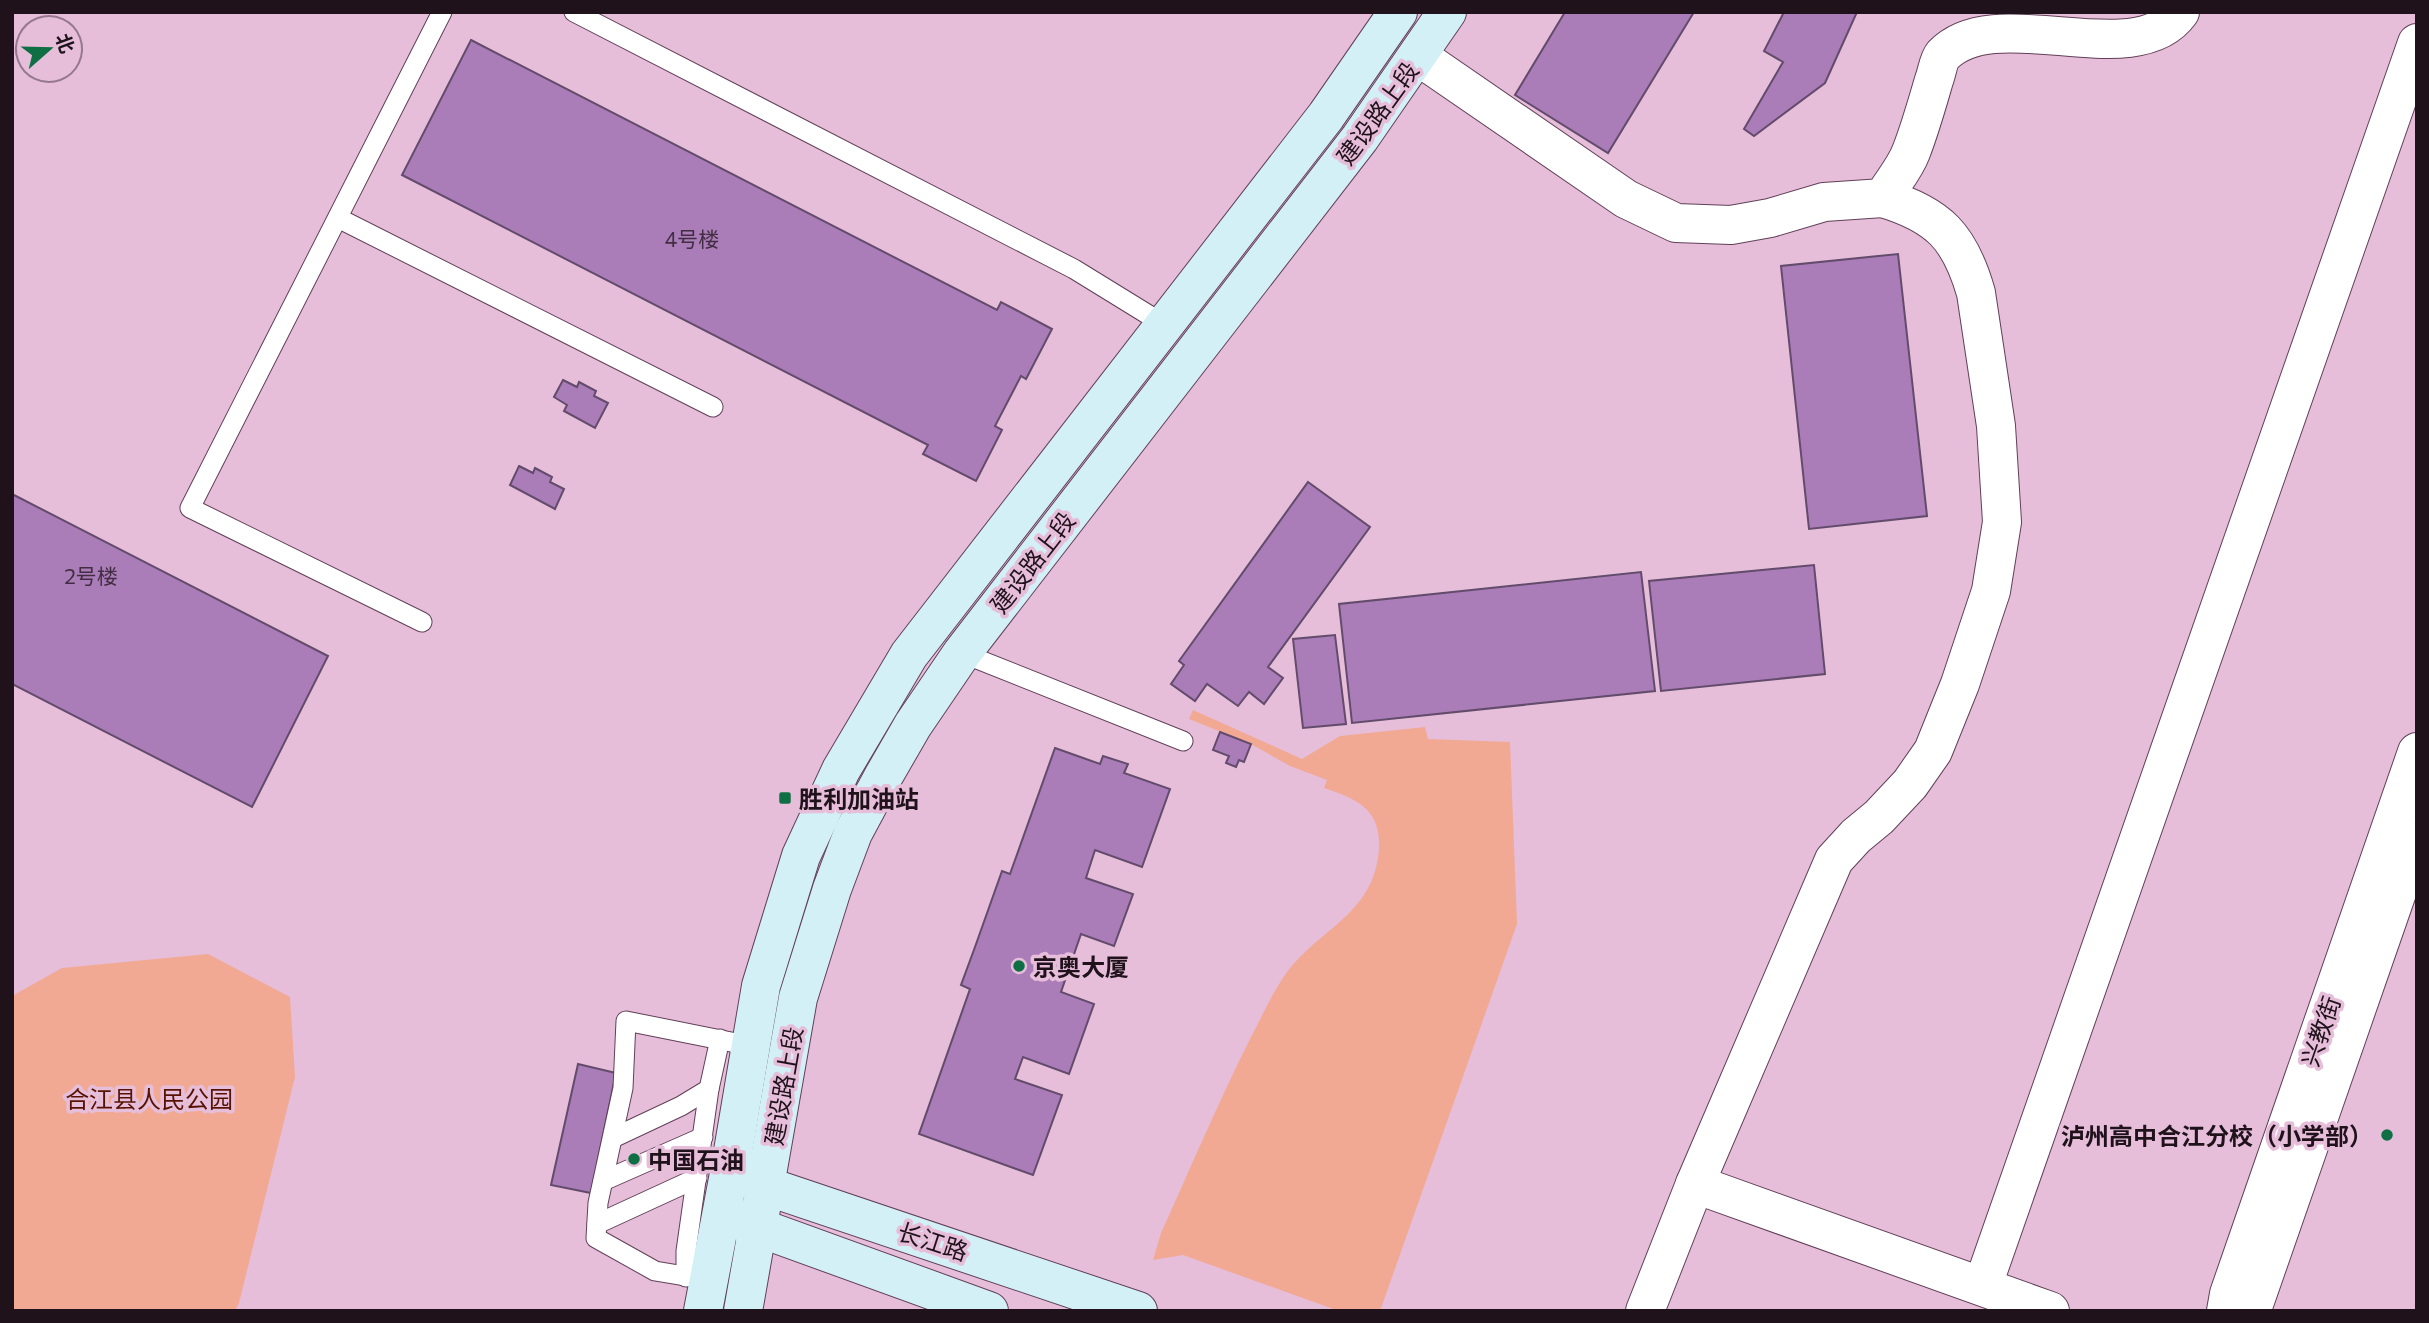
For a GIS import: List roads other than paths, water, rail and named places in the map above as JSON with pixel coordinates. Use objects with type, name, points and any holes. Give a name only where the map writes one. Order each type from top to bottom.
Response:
[{"type":"main road","name":"建设路上段","points":[[699,1289],[731,1163],[735,1042],[761,986],[801,856],[841,770],[909,655],[1326,116],[1398,12]]},
{"type":"main road","name":"建设路上段","points":[[743,1311],[798,998],[832,889],[853,833],[883,777],[913,725],[962,653],[1360,138],[1447,12]]},
{"type":"main road","name":"长江路","points":[[731,1163],[766,1186],[1138,1311]]},
{"type":"main road","name":"长江路","points":[[720,1213],[989,1311]]},
{"type":"street","points":[[1883,198],[1910,155],[1942,56],[1973,24],[1991,28],[2117,36],[2149,34],[2174,21],[2180,12]]},
{"type":"street","points":[[1983,1285],[2417,43]]},
{"type":"street","points":[[1418,56],[1626,199],[1676,223],[1731,225],[1770,218],[1824,202],[1883,198],[1907,205],[1929,216],[1956,242],[1976,293],[1996,426],[2001,522],[1991,591],[1960,684],[1933,751],[1910,784],[1833,860],[1695,1184],[1645,1311]]},
{"type":"street","name":"兴教街","points":[[2226,1311],[2229,1294],[2417,752]]},
{"type":"street","name":"兴教街","points":[[2250,1311],[2260,1289],[2417,835]]},
{"type":"street","points":[[1695,1184],[2050,1311]]},
{"type":"lane","points":[[422,622],[190,508],[442,12]]},
{"type":"lane","points":[[574,12],[1074,269],[1165,325]]},
{"type":"lane","points":[[338,218],[713,407]]},
{"type":"lane","points":[[962,653],[1183,740]]},
{"type":"lane","points":[[626,1021],[735,1042],[709,1089],[696,1178],[686,1251],[699,1289],[655,1271],[596,1238],[603,1181],[623,1088],[626,1021]]},
{"type":"lane","points":[[613,1138],[681,1106],[709,1089]]},
{"type":"lane","points":[[603,1181],[702,1137]]},
{"type":"lane","points":[[597,1224],[696,1178]]},
{"type":"place","name":"胜利加油站","points":[[785,798]]},
{"type":"place","name":"京奥大厦","points":[[1019,966]]},
{"type":"place","name":"泸州高中合江分校（小学部）","points":[[2387,1135]]},
{"type":"place","name":"中国石油","points":[[634,1159]]},
{"type":"park label","name":"合江县人民公园","points":[[149,1098]]}]
